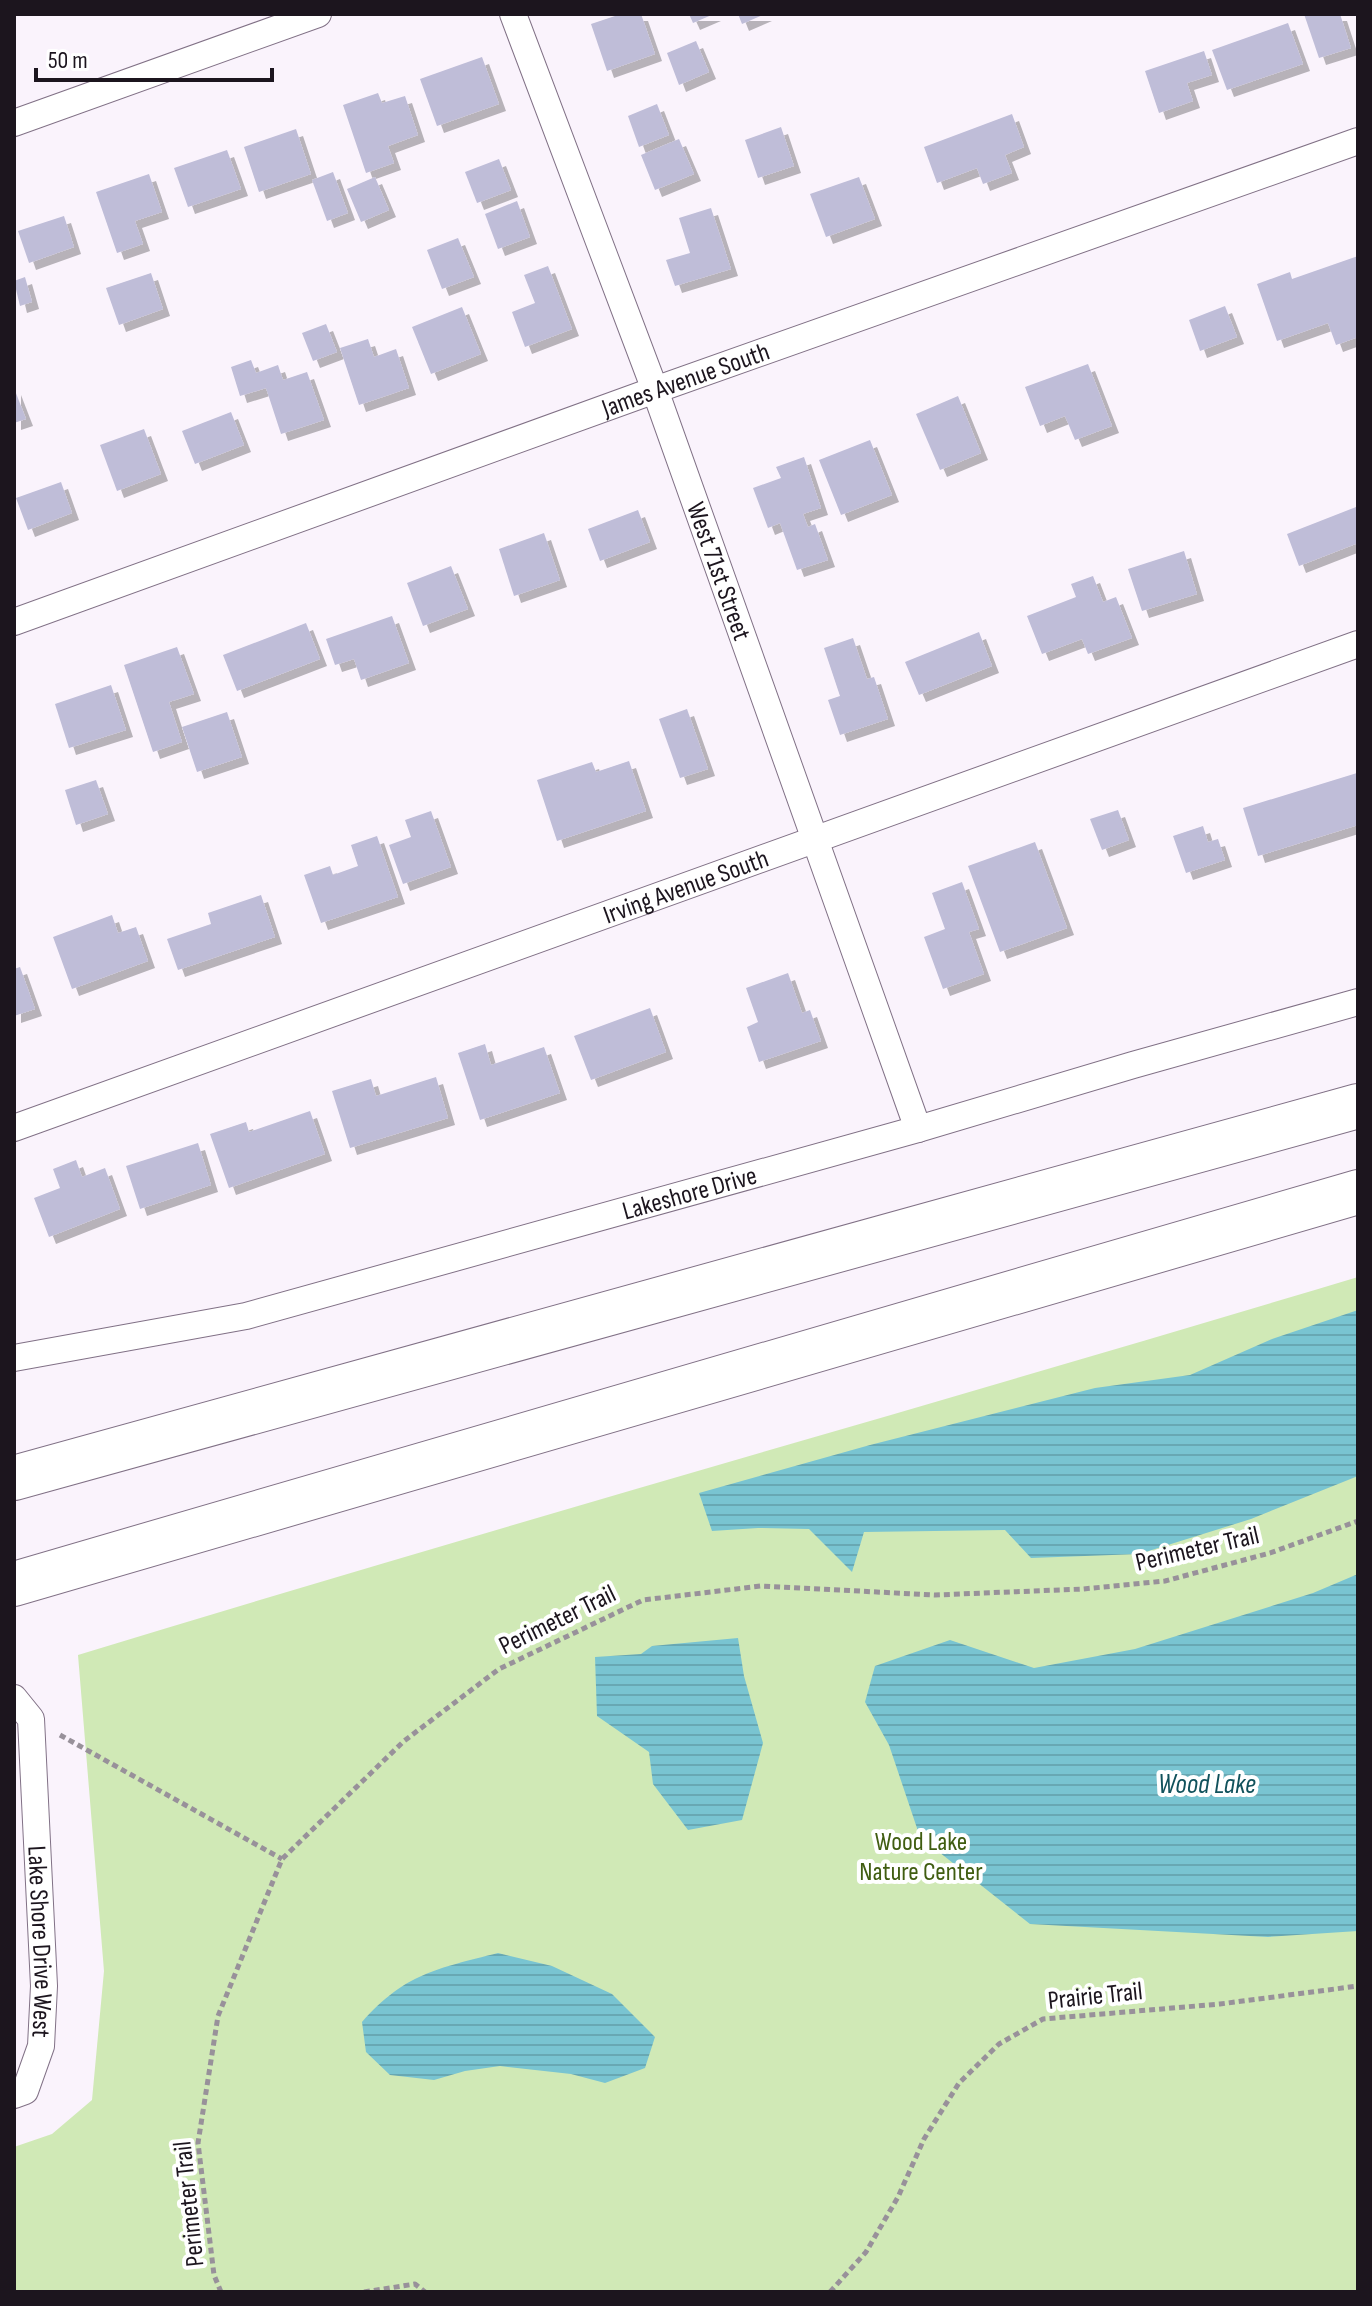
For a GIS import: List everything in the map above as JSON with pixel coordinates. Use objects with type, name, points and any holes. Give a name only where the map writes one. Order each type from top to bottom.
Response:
[{"type":"highway","points":[[14,1478],[1358,1106]]},
{"type":"highway","points":[[14,1584],[1358,1192]]},
{"type":"street","points":[[14,123],[318,14]]},
{"type":"street","name":"West 71st Street","points":[[513,14],[655,390],[918,1129]]},
{"type":"street","name":"James Avenue South","points":[[14,622],[655,390],[1358,141]]},
{"type":"street","name":"Irving Avenue South","points":[[14,1128],[1358,644]]},
{"type":"street","name":"Lakeshore Drive","points":[[14,1358],[246,1316],[918,1129],[1358,1002]]},
{"type":"street","points":[[14,1698],[31,1719]]},
{"type":"street","name":"Lake Shore Drive West","points":[[19,2093],[41,2046],[44,1986],[31,1719]]},
{"type":"path","name":"Perimeter Trail","points":[[221,2292],[214,2275],[198,2143],[218,2016],[282,1859],[404,1741],[499,1669],[643,1600],[761,1586],[935,1595],[1083,1589],[1165,1581],[1270,1553],[1358,1521]]},
{"type":"path","points":[[31,1719],[282,1859]]},
{"type":"path","name":"Prairie Trail","points":[[830,2292],[866,2252],[898,2197],[924,2139],[959,2083],[999,2044],[1043,2019],[1220,2004],[1358,1986]]},
{"type":"path","points":[[364,2292],[415,2284],[425,2292]]},
{"type":"green space","name":"Wood Lake Nature Center","points":[[1358,1277],[1358,2292],[14,2292],[14,2147],[52,2134],[92,2100],[104,1971],[78,1655]]},
{"type":"water","points":[[1358,1310],[1358,1476],[1251,1519],[1139,1554],[1031,1558],[1005,1530],[864,1532],[852,1572],[809,1529],[712,1531],[699,1493],[870,1445],[1095,1388],[1190,1375],[1272,1339]]},
{"type":"water","name":"Wood Lake","points":[[1358,1574],[1358,1931],[1268,1937],[1030,1924],[920,1837],[889,1745],[865,1702],[875,1666],[950,1640],[1034,1668],[1135,1649],[1313,1593]]},
{"type":"water","points":[[738,1638],[744,1676],[763,1743],[742,1820],[688,1830],[653,1784],[649,1752],[597,1716],[595,1657],[641,1654],[652,1646]]},
{"type":"water","points":[[498,1953],[552,1966],[612,1994],[655,2037],[645,2068],[605,2083],[571,2074],[500,2066],[434,2080],[390,2075],[366,2052],[362,2022],[393,1993],[423,1975]]},
{"type":"building","points":[[621,14],[641,14],[655,54],[607,71],[591,24]]},
{"type":"building","points":[[689,14],[714,14],[693,23]]},
{"type":"building","points":[[738,14],[765,14],[742,24]]},
{"type":"building","points":[[1304,14],[1340,14],[1351,48],[1319,58]]},
{"type":"building","points":[[1288,23],[1303,64],[1227,90],[1212,50]]},
{"type":"building","points":[[696,41],[709,72],[679,85],[667,53]]},
{"type":"building","points":[[1204,51],[1212,75],[1187,83],[1193,101],[1159,113],[1145,71]]},
{"type":"building","points":[[482,57],[499,104],[437,126],[420,79]]},
{"type":"building","points":[[378,93],[382,103],[405,96],[418,135],[388,146],[394,163],[366,173],[343,105]]},
{"type":"building","points":[[657,104],[669,135],[639,147],[628,116]]},
{"type":"building","points":[[1012,114],[1024,147],[1005,155],[1012,173],[983,184],[977,168],[937,183],[924,147]]},
{"type":"building","points":[[781,127],[794,166],[758,178],[745,140]]},
{"type":"building","points":[[296,129],[311,174],[259,192],[244,147]]},
{"type":"building","points":[[679,139],[694,174],[655,190],[641,155]]},
{"type":"building","points":[[227,150],[241,189],[188,207],[174,168]]},
{"type":"building","points":[[499,159],[511,190],[477,203],[465,172]]},
{"type":"building","points":[[333,172],[348,213],[327,221],[312,180]]},
{"type":"building","points":[[149,174],[162,212],[135,221],[143,244],[117,253],[96,192]]},
{"type":"building","points":[[375,177],[389,210],[361,222],[347,189]]},
{"type":"building","points":[[859,177],[875,219],[826,237],[810,194]]},
{"type":"building","points":[[517,201],[530,237],[498,249],[485,214]]},
{"type":"building","points":[[711,208],[731,269],[675,286],[666,260],[690,253],[679,218]]},
{"type":"building","points":[[64,216],[74,247],[29,263],[18,231]]},
{"type":"building","points":[[458,238],[474,277],[442,289],[427,250]]},
{"type":"building","points":[[1358,256],[1358,337],[1336,345],[1328,323],[1277,341],[1257,284],[1290,272],[1292,279]]},
{"type":"building","points":[[548,266],[572,329],[525,347],[512,312],[535,303],[524,275]]},
{"type":"building","points":[[151,273],[163,309],[119,325],[106,288]]},
{"type":"building","points":[[25,277],[32,302],[20,306],[14,281]]},
{"type":"building","points":[[1225,306],[1237,337],[1200,351],[1189,320]]},
{"type":"building","points":[[462,307],[481,354],[431,374],[412,327]]},
{"type":"building","points":[[326,324],[337,352],[313,361],[302,333]]},
{"type":"building","points":[[368,339],[374,357],[396,349],[409,388],[359,405],[340,348]]},
{"type":"building","points":[[251,360],[256,373],[278,365],[283,380],[307,372],[324,420],[281,434],[266,388],[240,396],[231,367]]},
{"type":"building","points":[[1088,364],[1112,426],[1075,440],[1065,416],[1040,426],[1025,387]]},
{"type":"building","points":[[14,388],[26,419],[14,423]]},
{"type":"building","points":[[958,396],[981,453],[940,470],[916,414]]},
{"type":"building","points":[[231,412],[244,445],[195,464],[182,431]]},
{"type":"building","points":[[144,429],[161,474],[117,491],[100,445]]},
{"type":"building","points":[[870,440],[892,495],[841,515],[819,460]]},
{"type":"building","points":[[804,457],[821,508],[803,514],[808,527],[815,524],[828,560],[797,570],[780,523],[768,528],[753,488],[781,478],[776,467]]},
{"type":"building","points":[[61,482],[72,513],[28,530],[16,498]]},
{"type":"building","points":[[1356,507],[1358,543],[1299,566],[1287,534]]},
{"type":"building","points":[[638,510],[650,542],[600,561],[588,529]]},
{"type":"building","points":[[544,533],[560,580],[514,596],[499,549]]},
{"type":"building","points":[[1184,551],[1197,594],[1142,611],[1128,569]]},
{"type":"building","points":[[451,566],[468,609],[423,626],[407,583]]},
{"type":"building","points":[[1093,576],[1103,602],[1116,597],[1132,638],[1088,654],[1082,639],[1042,654],[1027,616],[1076,597],[1071,584]]},
{"type":"building","points":[[392,616],[409,663],[361,680],[354,659],[335,665],[326,639]]},
{"type":"building","points":[[306,623],[320,659],[237,691],[223,655]]},
{"type":"building","points":[[979,632],[992,666],[919,695],[905,662]]},
{"type":"building","points":[[853,638],[867,679],[874,677],[888,719],[840,735],[828,700],[840,696],[824,648]]},
{"type":"building","points":[[177,647],[194,694],[169,702],[182,742],[153,752],[124,665]]},
{"type":"building","points":[[111,685],[126,730],[69,748],[55,704]]},
{"type":"building","points":[[687,709],[708,769],[680,778],[659,719]]},
{"type":"building","points":[[227,712],[242,757],[197,772],[182,727]]},
{"type":"building","points":[[629,761],[646,811],[557,841],[537,780],[592,762],[596,772]]},
{"type":"building","points":[[1357,773],[1358,825],[1258,856],[1243,808]]},
{"type":"building","points":[[96,780],[108,814],[76,825],[65,790]]},
{"type":"building","points":[[1118,810],[1129,840],[1102,850],[1090,819]]},
{"type":"building","points":[[431,811],[451,867],[403,884],[389,845],[411,837],[405,820]]},
{"type":"building","points":[[1203,826],[1208,842],[1218,839],[1225,860],[1186,873],[1173,836]]},
{"type":"building","points":[[377,836],[398,897],[321,923],[304,875],[330,866],[333,875],[358,866],[351,845]]},
{"type":"building","points":[[1035,842],[1067,928],[1000,952],[968,866]]},
{"type":"building","points":[[962,882],[979,929],[969,932],[984,974],[943,989],[924,937],[945,929],[932,893]]},
{"type":"building","points":[[261,895],[275,937],[178,970],[167,939],[211,924],[208,913]]},
{"type":"building","points":[[112,915],[118,933],[136,927],[148,961],[72,989],[53,937]]},
{"type":"building","points":[[20,967],[35,1009],[14,1016],[14,969]]},
{"type":"building","points":[[788,973],[802,1013],[810,1010],[821,1041],[759,1062],[747,1027],[758,1022],[746,988]]},
{"type":"building","points":[[650,1008],[666,1052],[591,1080],[574,1036]]},
{"type":"building","points":[[485,1044],[491,1065],[544,1047],[560,1093],[480,1120],[458,1053]]},
{"type":"building","points":[[436,1077],[448,1118],[350,1148],[332,1091],[371,1079],[376,1096]]},
{"type":"building","points":[[310,1111],[325,1154],[229,1188],[210,1134],[246,1122],[249,1132]]},
{"type":"building","points":[[198,1143],[211,1185],[140,1209],[126,1166]]},
{"type":"building","points":[[76,1160],[82,1177],[105,1168],[120,1209],[49,1237],[34,1198],[60,1188],[53,1169]]}]
